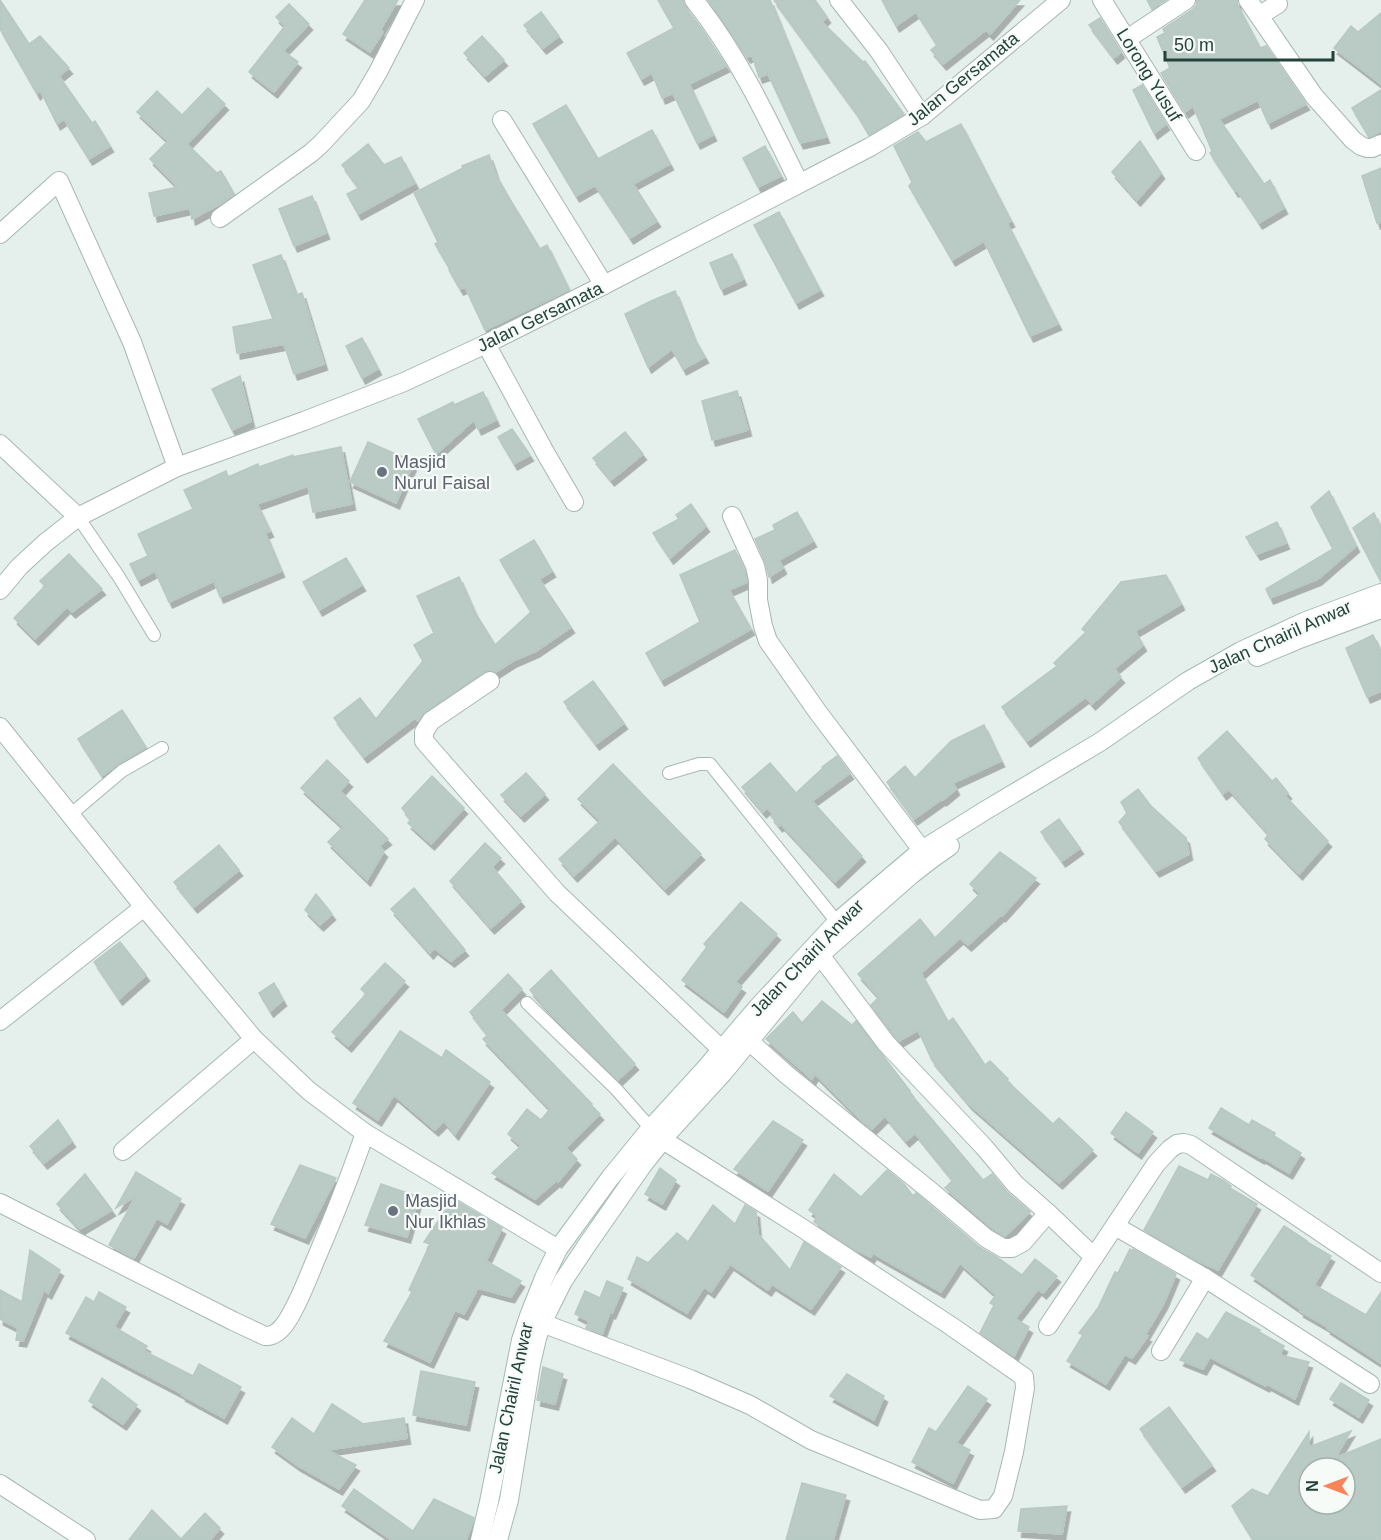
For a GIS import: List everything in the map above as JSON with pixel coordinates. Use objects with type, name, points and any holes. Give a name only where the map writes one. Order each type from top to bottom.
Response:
[{"type":"street","points":[[220,218],[310,153],[361,101],[416,0]]},
{"type":"street","points":[[694,0],[733,55],[799,183]]},
{"type":"street","points":[[839,0],[879,51],[922,116]]},
{"type":"street","name":"Jalan Gersamata","points":[[0,590],[19,567],[78,516],[177,467],[404,382],[486,344],[870,147],[922,116],[1060,0]]},
{"type":"street","name":"Lorong Yusuf","points":[[1102,0],[1196,151]]},
{"type":"street","points":[[1127,39],[1186,0]]},
{"type":"street","points":[[1248,0],[1314,96],[1353,140],[1367,148],[1381,144]]},
{"type":"street","points":[[1260,15],[1281,1]]},
{"type":"street","points":[[502,120],[604,285]]},
{"type":"street","points":[[0,234],[59,181],[132,342],[177,467]]},
{"type":"street","points":[[486,344],[574,502]]},
{"type":"street","points":[[0,444],[78,516]]},
{"type":"street","points":[[732,516],[755,566],[758,600],[768,641],[817,711],[922,850]]},
{"type":"street","name":"Jalan Chairil Anwar","points":[[498,1540],[509,1500],[537,1338],[563,1281],[642,1166],[657,1134],[704,1070],[837,922],[922,850],[1100,742],[1188,681],[1240,651],[1381,593]]},
{"type":"street","name":"Jalan Chairil Anwar","points":[[480,1540],[521,1340],[544,1278],[558,1249],[610,1178],[723,1073],[820,955],[933,858],[1200,686],[1254,658],[1381,609]]},
{"type":"street","points":[[490,681],[431,721],[424,732],[424,741],[556,892],[721,1049]]},
{"type":"street","points":[[0,727],[144,907],[254,1039],[309,1091],[365,1133],[558,1249]]},
{"type":"street","points":[[0,1022],[144,907]]},
{"type":"street","points":[[820,955],[886,1043],[984,1147],[1015,1184],[1094,1257]]},
{"type":"street","points":[[123,1151],[254,1039]]},
{"type":"street","points":[[749,1041],[787,1075],[986,1238],[1003,1248],[1012,1248],[1023,1242],[1048,1214]]},
{"type":"street","points":[[0,1203],[269,1337],[286,1323],[299,1298],[348,1181],[365,1133]]},
{"type":"street","points":[[542,1323],[690,1379],[750,1405],[811,1440],[980,1510],[994,1509],[1003,1496],[1014,1452],[1025,1388],[1024,1377],[951,1326],[657,1134]]},
{"type":"street","points":[[1048,1326],[1156,1164],[1177,1144],[1191,1145],[1381,1273]]},
{"type":"street","points":[[1115,1226],[1205,1278],[1370,1384]]},
{"type":"street","points":[[1161,1351],[1205,1278]]},
{"type":"street","points":[[0,1484],[86,1540]]},
{"type":"lane","points":[[78,516],[154,635]]},
{"type":"lane","points":[[70,815],[122,771],[162,748]]},
{"type":"lane","points":[[669,773],[699,764],[710,764],[837,922]]},
{"type":"lane","points":[[526,1003],[616,1089],[657,1134]]},
{"type":"building","points":[[0,0],[29,44],[40,36],[69,68],[59,76],[92,123],[95,121],[110,146],[89,159],[64,119],[57,124],[40,90],[37,94],[0,29]]},
{"type":"building","points":[[365,0],[398,0],[380,30],[383,32],[370,52],[343,34]]},
{"type":"building","points":[[658,0],[683,0],[685,7],[726,66],[689,84],[713,135],[697,143],[673,93],[662,98],[652,73],[641,79],[627,53],[674,28]]},
{"type":"building","points":[[708,0],[770,0],[826,137],[800,143],[768,74],[759,77],[752,55],[747,57]]},
{"type":"building","points":[[774,0],[815,0],[827,17],[822,22],[863,62],[865,61],[904,114],[869,135],[855,111]]},
{"type":"building","points":[[882,0],[1020,0],[990,34],[986,30],[943,64],[931,50],[937,45],[916,12],[896,26]]},
{"type":"building","points":[[1147,0],[1166,0],[1152,9]]},
{"type":"building","points":[[1197,0],[1237,0],[1260,48],[1266,46],[1306,104],[1268,123],[1258,100],[1219,119],[1264,184],[1270,180],[1284,208],[1259,223],[1210,153],[1212,151],[1193,106],[1185,112],[1161,73],[1170,68],[1157,37],[1165,33],[1163,29],[1193,9]]},
{"type":"building","points":[[289,4],[309,24],[283,51],[298,62],[274,92],[249,72],[285,26],[276,17]]},
{"type":"building","points":[[541,12],[559,36],[543,48],[524,25]]},
{"type":"building","points":[[1381,13],[1381,84],[1334,48],[1351,26],[1358,32]]},
{"type":"building","points":[[1100,18],[1121,52],[1114,58],[1089,25]]},
{"type":"building","points":[[482,36],[504,60],[485,76],[464,53]]},
{"type":"building","points":[[1142,85],[1166,124],[1154,133],[1133,90]]},
{"type":"building","points":[[208,88],[225,104],[187,144],[217,173],[221,171],[234,194],[192,219],[190,208],[154,216],[149,193],[178,187],[150,159],[168,141],[137,112],[157,91],[182,115]]},
{"type":"building","points":[[1381,90],[1381,131],[1369,137],[1352,108]]},
{"type":"building","points":[[566,105],[598,159],[652,130],[670,164],[633,184],[657,221],[630,238],[595,185],[576,196],[533,124]]},
{"type":"building","points":[[961,124],[1011,221],[1007,223],[1058,324],[1030,336],[984,241],[952,260],[909,186],[912,182],[894,146],[918,132],[926,142]]},
{"type":"building","points":[[1140,141],[1161,173],[1137,200],[1112,172]]},
{"type":"building","points":[[368,144],[384,165],[401,157],[415,183],[358,214],[347,194],[359,188],[342,165]]},
{"type":"building","points":[[765,146],[781,176],[758,187],[743,158]]},
{"type":"building","points":[[489,155],[496,175],[509,198],[540,249],[547,245],[569,290],[485,330],[465,287],[460,289],[435,244],[438,242],[414,193],[463,168],[462,166]]},
{"type":"building","points":[[1381,168],[1381,222],[1377,223],[1362,176]]},
{"type":"building","points":[[312,196],[326,233],[294,246],[279,209]]},
{"type":"building","points":[[779,212],[820,290],[796,303],[754,225]]},
{"type":"building","points":[[732,254],[743,279],[721,289],[710,263]]},
{"type":"building","points":[[281,255],[296,295],[302,293],[324,364],[294,374],[284,344],[237,353],[233,327],[273,319],[253,265]]},
{"type":"building","points":[[675,291],[693,336],[705,357],[683,369],[672,349],[648,367],[625,314]]},
{"type":"building","points":[[362,338],[378,369],[362,378],[346,346]]},
{"type":"building","points":[[240,376],[251,421],[232,430],[212,389]]},
{"type":"building","points":[[737,391],[748,430],[712,440],[702,401]]},
{"type":"building","points":[[483,392],[496,420],[478,429],[474,420],[436,454],[418,419],[453,402],[454,405]]},
{"type":"building","points":[[512,429],[530,455],[514,464],[498,437]]},
{"type":"building","points":[[625,432],[643,454],[611,480],[593,458]]},
{"type":"building","name":"Masjid Nurul Faisal","points":[[368,442],[414,462],[396,503],[350,482]]},
{"type":"building","points":[[341,447],[352,504],[313,512],[308,486],[257,504],[270,531],[265,533],[281,571],[220,597],[214,581],[169,602],[155,571],[138,580],[130,564],[148,556],[138,534],[193,509],[184,490],[226,471],[228,477],[258,464],[259,467],[293,455],[293,457]]},
{"type":"building","points":[[1329,491],[1356,546],[1318,579],[1270,598],[1266,589],[1333,549],[1311,507]]},
{"type":"building","points":[[691,504],[706,526],[670,558],[653,533],[679,519],[676,515]]},
{"type":"building","points":[[797,512],[813,541],[779,560],[783,568],[769,577],[755,539],[775,530],[773,525]]},
{"type":"building","points":[[1374,513],[1381,529],[1381,582],[1353,528]]},
{"type":"building","points":[[1277,522],[1286,543],[1257,554],[1246,537]]},
{"type":"building","points":[[534,540],[552,571],[539,579],[571,627],[536,651],[513,661],[496,672],[490,670],[484,672],[425,712],[418,721],[415,718],[364,757],[334,718],[360,698],[376,719],[423,661],[414,645],[434,633],[417,596],[459,577],[474,611],[495,645],[531,612],[500,560]]},
{"type":"building","points":[[735,550],[747,582],[729,590],[751,629],[661,680],[646,653],[700,622],[680,575]]},
{"type":"building","points":[[69,554],[102,589],[72,612],[67,607],[35,639],[14,618],[45,586],[40,581]]},
{"type":"building","points":[[346,558],[362,585],[319,610],[303,582]]},
{"type":"building","points":[[1166,575],[1181,604],[1135,631],[1143,645],[1114,669],[1121,677],[1092,704],[1086,697],[1027,741],[1002,707],[1057,666],[1054,663],[1086,632],[1082,629],[1121,582]]},
{"type":"building","points":[[1373,635],[1381,652],[1381,691],[1367,697],[1346,648]]},
{"type":"building","points":[[593,681],[624,723],[596,744],[564,702]]},
{"type":"building","points":[[122,710],[146,747],[102,776],[78,739]]},
{"type":"building","points":[[984,725],[1001,761],[953,783],[956,789],[914,819],[887,782],[905,766],[915,778],[951,741]]},
{"type":"building","points":[[1227,731],[1272,781],[1276,778],[1288,793],[1285,796],[1328,841],[1299,874],[1265,839],[1269,834],[1229,789],[1223,794],[1198,758]]},
{"type":"building","points":[[837,756],[850,773],[812,801],[862,856],[835,882],[781,824],[779,826],[771,816],[773,814],[767,808],[763,812],[742,787],[770,763],[796,793],[822,767]]},
{"type":"building","points":[[327,760],[349,781],[340,791],[388,839],[379,846],[384,851],[367,880],[328,842],[343,827],[301,788]]},
{"type":"building","points":[[613,764],[701,854],[665,889],[615,837],[574,876],[559,859],[600,821],[578,799]]},
{"type":"building","points":[[526,773],[545,794],[521,816],[501,795]]},
{"type":"building","points":[[432,776],[464,808],[431,844],[408,823],[411,820],[402,808]]},
{"type":"building","points":[[1138,789],[1151,806],[1186,838],[1189,854],[1156,871],[1119,822],[1127,813],[1121,802]]},
{"type":"building","points":[[1059,819],[1080,848],[1062,861],[1041,832]]},
{"type":"building","points":[[485,843],[501,858],[492,867],[521,901],[491,928],[450,881]]},
{"type":"building","points":[[219,845],[239,870],[194,907],[174,882]]},
{"type":"building","points":[[1000,852],[1036,878],[1002,916],[968,945],[960,938],[921,973],[948,1022],[953,1018],[985,1065],[990,1061],[1008,1079],[1007,1081],[1053,1124],[1059,1118],[1093,1150],[1059,1183],[969,1104],[932,1060],[918,1030],[899,1041],[871,1005],[879,997],[858,974],[920,919],[935,938],[980,894],[970,884]]},
{"type":"building","points":[[414,888],[465,950],[451,961],[434,948],[430,953],[391,909]]},
{"type":"building","points":[[316,894],[332,914],[320,925],[305,910]]},
{"type":"building","points":[[741,902],[777,934],[735,982],[742,987],[724,1012],[682,980],[707,947],[704,944]]},
{"type":"building","points":[[120,942],[146,975],[119,999],[94,962]]},
{"type":"building","points":[[385,963],[405,981],[348,1046],[332,1032],[366,994],[361,989]]},
{"type":"building","points":[[551,970],[635,1064],[618,1080],[530,990]]},
{"type":"building","points":[[508,974],[522,989],[501,1010],[600,1114],[566,1148],[577,1159],[558,1182],[557,1180],[535,1199],[492,1173],[521,1146],[508,1134],[527,1109],[541,1120],[550,1109],[483,1039],[488,1035],[470,1012]]},
{"type":"building","points":[[274,983],[283,1000],[270,1011],[259,993]]},
{"type":"building","points":[[822,1001],[852,1025],[856,1021],[909,1092],[983,1180],[992,1174],[1007,1192],[1030,1212],[1005,1236],[993,1229],[945,1188],[953,1180],[915,1133],[906,1141],[885,1116],[872,1129],[815,1074],[812,1079],[766,1039],[793,1012],[802,1023]]},
{"type":"building","points":[[400,1031],[442,1058],[446,1050],[490,1082],[455,1134],[444,1121],[435,1130],[394,1095],[378,1120],[353,1103]]},
{"type":"building","points":[[1221,1108],[1249,1125],[1252,1120],[1275,1133],[1274,1136],[1301,1153],[1289,1173],[1209,1128]]},
{"type":"building","points":[[1126,1112],[1153,1132],[1138,1153],[1111,1133]]},
{"type":"building","points":[[58,1120],[72,1141],[44,1163],[30,1146]]},
{"type":"building","points":[[773,1121],[803,1140],[768,1191],[734,1169]]},
{"type":"building","points":[[300,1165],[336,1178],[305,1238],[271,1224]]},
{"type":"building","points":[[1179,1166],[1208,1180],[1211,1174],[1257,1204],[1218,1270],[1144,1230]]},
{"type":"building","points":[[660,1168],[676,1180],[662,1204],[645,1194]]},
{"type":"building","points":[[887,1170],[904,1184],[913,1196],[916,1193],[979,1247],[1022,1275],[1035,1259],[1057,1276],[1043,1293],[1038,1289],[1015,1319],[1029,1327],[1014,1356],[980,1333],[994,1305],[990,1303],[996,1295],[960,1263],[941,1292],[873,1253],[871,1257],[854,1249],[814,1222],[817,1216],[809,1210],[834,1174],[861,1197]]},
{"type":"building","points":[[136,1172],[181,1199],[167,1224],[157,1218],[134,1258],[109,1245],[136,1196],[116,1208]]},
{"type":"building","points":[[85,1174],[112,1210],[80,1229],[57,1204]]},
{"type":"building","name":"Masjid Nur Ikhlas","points":[[381,1184],[419,1197],[407,1237],[365,1225]]},
{"type":"building","points":[[453,1199],[502,1228],[486,1261],[521,1281],[511,1297],[478,1288],[464,1314],[455,1310],[430,1362],[384,1341],[412,1292],[409,1290],[430,1244],[424,1242]]},
{"type":"building","points":[[713,1205],[735,1224],[745,1205],[756,1212],[758,1234],[790,1270],[804,1242],[841,1267],[811,1309],[772,1284],[768,1290],[730,1264],[711,1292],[704,1287],[687,1313],[628,1279],[637,1257],[648,1263],[677,1233],[688,1242]]},
{"type":"building","points":[[1284,1226],[1331,1256],[1314,1285],[1366,1315],[1381,1292],[1381,1363],[1300,1311],[1251,1275]]},
{"type":"building","points":[[1130,1249],[1176,1274],[1164,1303],[1145,1335],[1148,1336],[1132,1358],[1125,1354],[1106,1384],[1067,1361],[1083,1335],[1079,1333],[1098,1308],[1115,1272],[1118,1273]]},
{"type":"building","points":[[30,1250],[60,1270],[48,1293],[44,1290],[23,1341],[16,1340],[18,1328],[0,1319],[0,1290],[22,1302]]},
{"type":"building","points":[[607,1281],[623,1288],[612,1313],[610,1312],[602,1334],[586,1328],[589,1321],[575,1314],[585,1291],[600,1298]]},
{"type":"building","points":[[99,1292],[126,1307],[114,1327],[147,1346],[144,1351],[193,1376],[199,1364],[241,1387],[224,1418],[66,1333],[86,1297],[94,1302]]},
{"type":"building","points":[[1226,1312],[1284,1346],[1280,1355],[1309,1362],[1295,1399],[1210,1357],[1203,1369],[1180,1360],[1197,1333],[1208,1340]]},
{"type":"building","points":[[543,1367],[563,1374],[555,1404],[537,1400]]},
{"type":"building","points":[[421,1371],[475,1382],[466,1425],[413,1415]]},
{"type":"building","points":[[847,1374],[884,1396],[874,1420],[830,1396]]},
{"type":"building","points":[[102,1378],[137,1405],[123,1424],[89,1401]]},
{"type":"building","points":[[1341,1383],[1369,1400],[1359,1417],[1330,1399]]},
{"type":"building","points":[[968,1386],[987,1399],[956,1443],[970,1450],[953,1483],[912,1462],[929,1428],[936,1432]]},
{"type":"building","points":[[332,1404],[363,1424],[404,1418],[407,1438],[327,1450],[356,1465],[339,1489],[297,1465],[272,1447],[292,1418],[314,1434]]},
{"type":"building","points":[[1169,1407],[1212,1465],[1182,1487],[1140,1429]]},
{"type":"building","points":[[1351,1431],[1336,1456],[1297,1456],[1297,1516],[1357,1516],[1357,1456],[1340,1456],[1381,1439],[1381,1540],[1253,1540],[1232,1506],[1252,1489],[1268,1496],[1309,1432],[1309,1447]]},
{"type":"building","points":[[802,1483],[846,1495],[833,1540],[786,1540]]},
{"type":"building","points":[[354,1489],[413,1531],[434,1499],[474,1518],[466,1540],[392,1540],[342,1506]]},
{"type":"building","points":[[1067,1506],[1062,1534],[1018,1531],[1021,1509]]},
{"type":"building","points":[[152,1510],[181,1539],[205,1513],[220,1528],[210,1540],[129,1540]]},
{"type":"place","name":"Masjid Nurul Faisal","points":[[382,472]]},
{"type":"place","name":"Masjid Nur Ikhlas","points":[[393,1211]]}]
